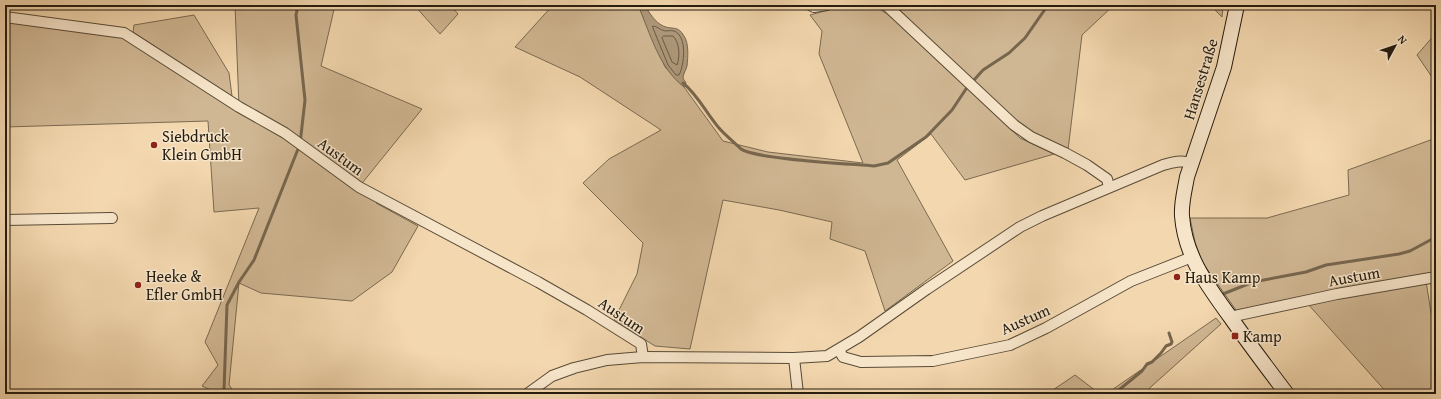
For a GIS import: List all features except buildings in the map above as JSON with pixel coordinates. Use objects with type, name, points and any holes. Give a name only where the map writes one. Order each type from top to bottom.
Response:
[{"type":"street","points":[[810,5],[814,7],[827,5]]},
{"type":"street","points":[[886,5],[1014,125],[1031,137],[1087,165],[1107,179],[1109,187]]},
{"type":"street","name":"Hansestraße","points":[[1237,5],[1224,67],[1191,163],[1184,193],[1182,215],[1186,238],[1192,257],[1202,276],[1230,317],[1287,394]]},
{"type":"street","name":"Austum","points":[[5,17],[124,33],[240,107],[285,133],[359,187],[538,282],[587,310],[641,344],[643,357]]},
{"type":"street","name":"Austum","points":[[527,394],[552,376],[574,368],[606,360],[643,357],[794,358],[827,356],[839,350],[1020,227],[1109,187],[1172,162],[1184,161],[1191,163]]},
{"type":"street","points":[[5,220],[112,218]]},
{"type":"street","name":"Austum","points":[[839,350],[843,357],[861,362],[933,361],[1010,345],[1046,328],[1131,281],[1192,257]]},
{"type":"street","name":"Austum","points":[[1230,317],[1318,297],[1436,277]]},
{"type":"street","points":[[794,358],[798,394]]},
{"type":"shaded area","points":[[235,5],[335,5],[321,66],[422,109],[359,187],[380,198],[376,203],[418,226],[392,272],[352,301],[261,293],[239,283],[229,385],[236,394],[219,394],[202,386],[218,365],[205,342],[259,208],[214,212],[208,121],[5,127],[5,17],[124,33],[239,106]]},
{"type":"shaded area","points":[[414,5],[450,5],[458,14],[440,34]]},
{"type":"shaded area","points":[[553,5],[638,5],[665,67],[684,87],[723,141],[768,152],[863,163],[819,54],[822,31],[810,15],[839,7],[873,5],[892,17],[1020,138],[1054,154],[965,180],[931,134],[897,160],[953,261],[885,311],[865,251],[830,239],[832,222],[779,210],[723,200],[690,349],[655,346],[614,320],[637,274],[643,243],[583,183],[609,159],[661,130],[580,77],[515,47]]},
{"type":"shaded area","points":[[895,5],[1114,5],[1082,35],[1068,150],[1026,130],[961,71]]},
{"type":"shaded area","points":[[1210,5],[1223,5],[1222,17]]},
{"type":"shaded area","points":[[194,15],[229,73],[232,96],[133,32],[134,25]]},
{"type":"shaded area","points":[[1436,33],[1436,83],[1417,55]]},
{"type":"shaded area","points":[[1436,138],[1436,273],[1236,310],[1202,262],[1195,242],[1190,218],[1267,218],[1349,195],[1348,170]]},
{"type":"shaded area","points":[[1426,281],[1436,345],[1436,394],[1388,394],[1307,303]]},
{"type":"shaded area","points":[[1216,318],[1221,324],[1143,394],[1106,394]]},
{"type":"shaded area","points":[[1075,375],[1100,394],[1047,394]]},
{"type":"water","points":[[638,5],[645,5],[657,22],[663,26],[679,30],[686,39],[688,54],[687,66],[683,76],[686,83],[684,87],[675,79],[662,60],[651,38]]},
{"type":"waterway","points":[[227,394],[224,390],[227,305],[239,282],[254,260],[300,144],[305,100],[296,15],[298,5]]},
{"type":"waterway","points":[[683,83],[698,99],[719,128],[741,149],[749,153],[783,158],[874,166],[888,163],[926,137],[952,110],[966,89],[983,70],[1009,53],[1025,38],[1048,5]]},
{"type":"waterway","points":[[1223,294],[1253,282],[1306,272],[1326,265],[1399,254],[1410,251],[1436,237]]},
{"type":"waterway","points":[[1114,394],[1142,371],[1147,364],[1152,362],[1166,346],[1171,344],[1172,342],[1169,333]]},
{"type":"place","name":"Siebdruck Klein GmbH","points":[[154,145]]},
{"type":"place","name":"Haus Kamp","points":[[1177,277]]},
{"type":"place","name":"Heeke & Efler GmbH","points":[[138,285]]},
{"type":"place","name":"Kamp","points":[[1235,336]]}]
